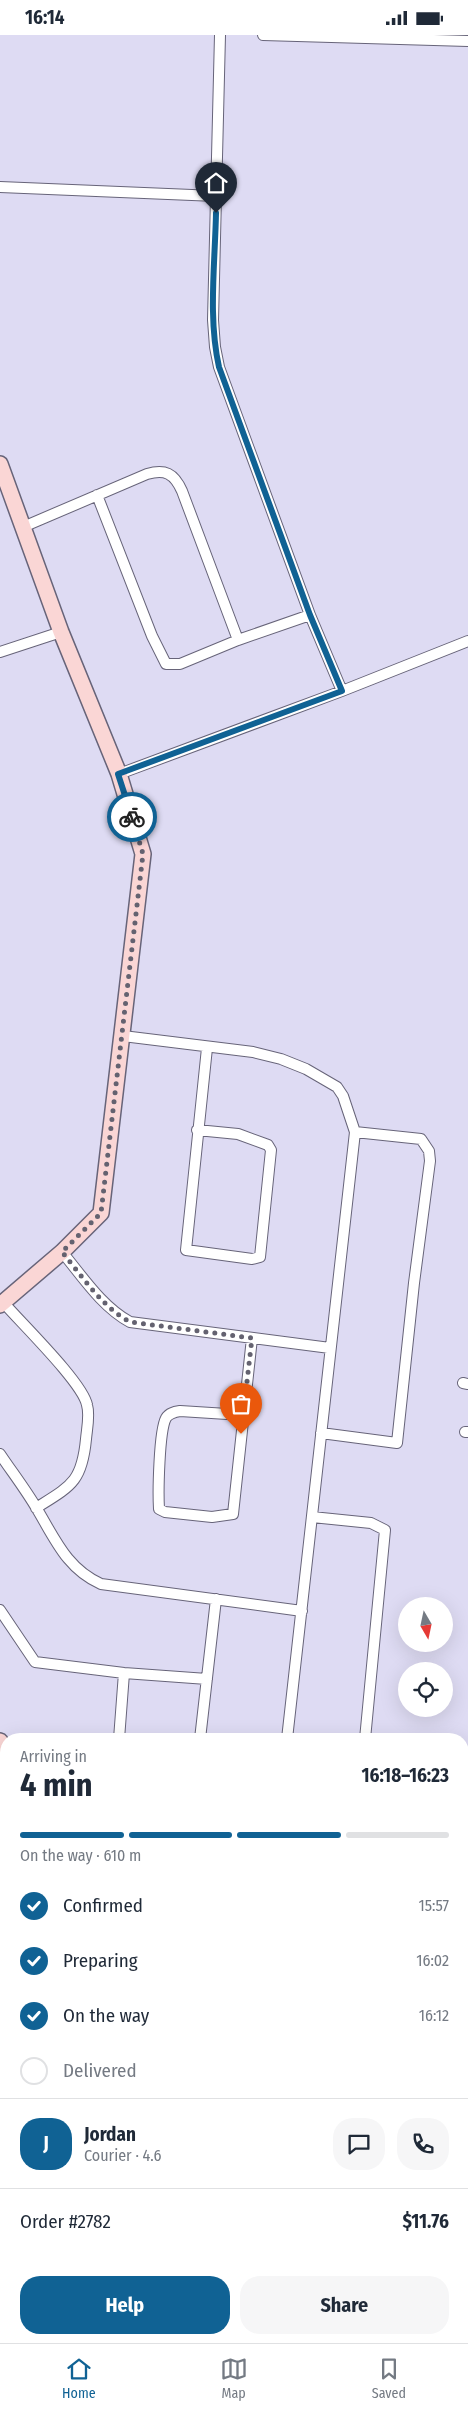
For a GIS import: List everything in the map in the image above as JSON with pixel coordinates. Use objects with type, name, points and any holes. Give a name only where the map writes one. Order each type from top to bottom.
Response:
[{"type":"street","points":[[220,35],[214,347],[222,375],[310,615],[342,691]]},
{"type":"street","points":[[263,35],[468,41]]},
{"type":"street","points":[[0,187],[216,196]]},
{"type":"street","points":[[0,464],[61,632],[118,774],[143,854],[101,1213],[62,1252],[2,1304],[74,1381],[88,1405],[84,1457],[78,1477],[70,1485],[36,1508]]},
{"type":"street","points":[[24,527],[155,472],[166,471],[175,478],[238,641]]},
{"type":"street","points":[[97,495],[152,636],[166,664],[180,664],[310,615]]},
{"type":"street","points":[[0,652],[61,632]]},
{"type":"street","points":[[118,774],[342,691],[468,641]]},
{"type":"street","points":[[123,1036],[207,1048],[253,1052],[281,1059],[322,1077],[337,1087],[343,1096],[355,1132],[287,1733]]},
{"type":"street","points":[[197,1130],[238,1134],[268,1145],[271,1150],[260,1257],[252,1259],[186,1250],[197,1130],[207,1048]]},
{"type":"street","points":[[321,1433],[397,1443],[414,1283],[430,1161],[429,1151],[421,1139],[355,1132]]},
{"type":"street","points":[[62,1252],[102,1299],[121,1317],[130,1322],[330,1348]]},
{"type":"street","points":[[243,1415],[180,1411],[170,1413],[165,1419],[162,1435],[159,1509],[165,1512],[212,1517],[233,1514],[252,1338]]},
{"type":"street","points":[[0,1454],[36,1508],[66,1559],[86,1577],[101,1584],[302,1611]]},
{"type":"street","points":[[312,1517],[371,1523],[385,1531],[366,1733]]},
{"type":"street","points":[[201,1733],[216,1599]]},
{"type":"street","points":[[0,1610],[35,1662],[124,1673],[207,1679]]},
{"type":"street","points":[[119,1733],[124,1673]]},
{"type":"way so far","points":[[132,817],[143,854],[101,1213],[62,1252],[109,1306],[130,1322],[252,1338],[241,1434]]},
{"type":"route","points":[[132,817],[118,774],[342,691],[310,615],[219,367],[214,347],[213,320],[216,213]]}]
